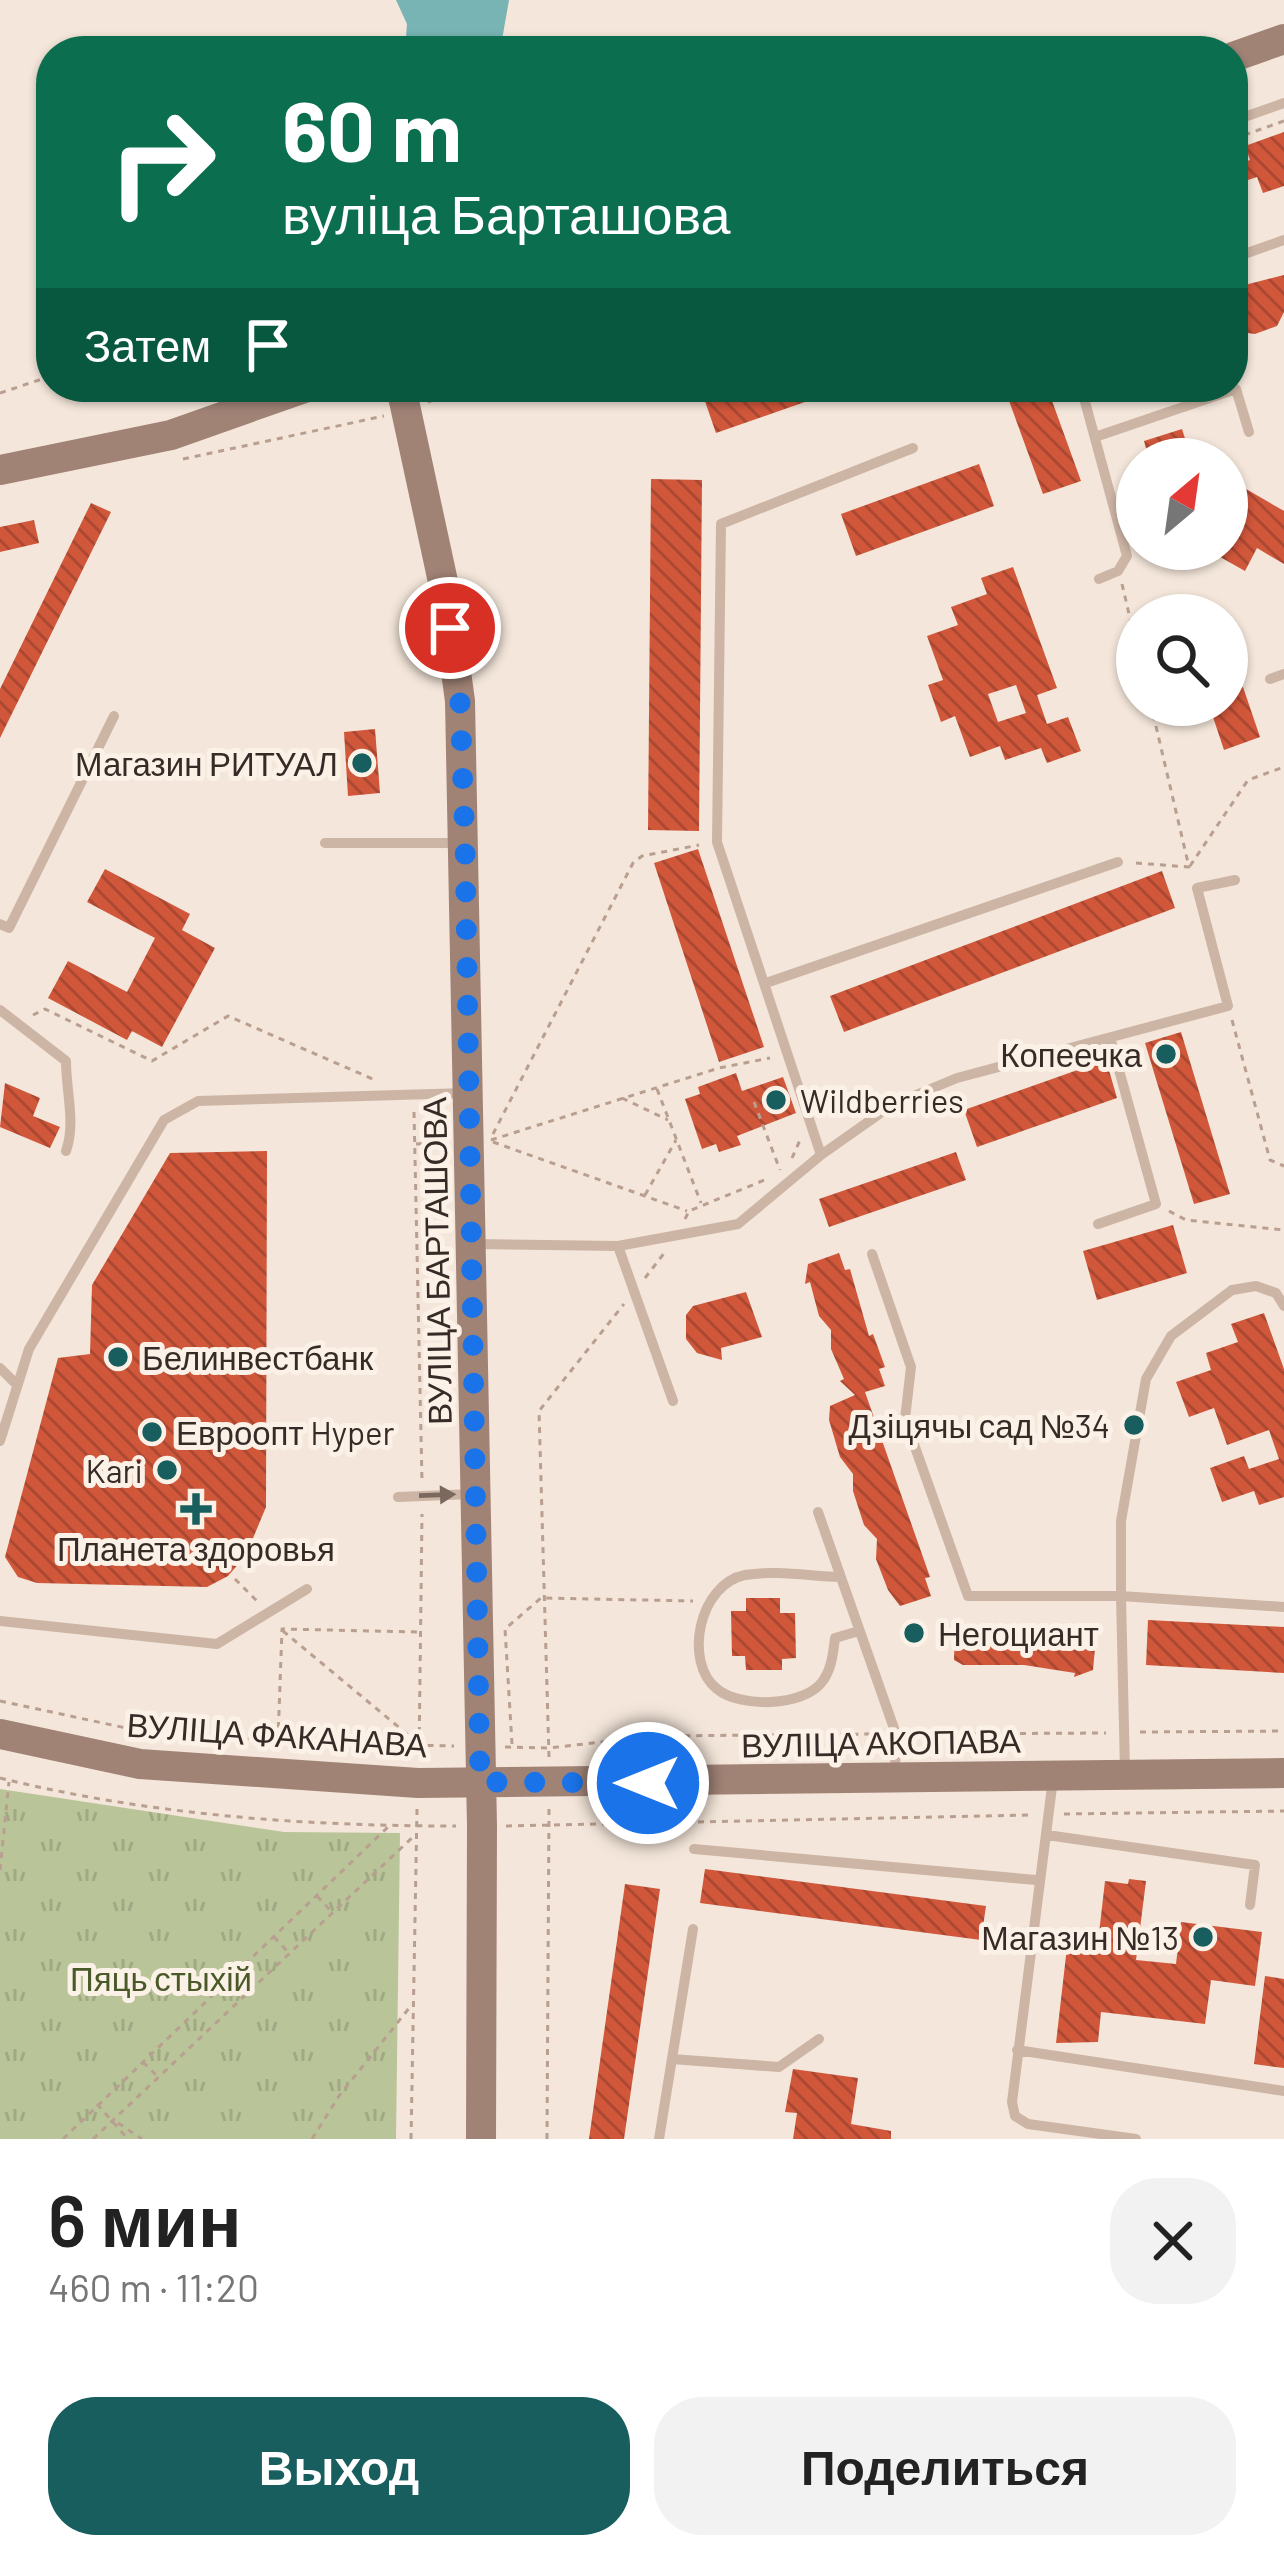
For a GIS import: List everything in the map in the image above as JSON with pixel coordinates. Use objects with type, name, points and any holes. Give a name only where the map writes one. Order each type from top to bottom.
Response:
[{"type":"main road","points":[[1248,52],[1284,39]]},
{"type":"main road","points":[[0,470],[172,435],[265,402]]},
{"type":"main road","name":"ВУЛІЦА БАРТАШОВА","points":[[404,402],[445,591],[460,701],[473,1244],[481,2139]]},
{"type":"main road","name":"ВУЛІЦА ФАКАНАВА","points":[[0,1733],[140,1764],[480,1782]]},
{"type":"main road","name":"ВУЛІЦА АКОПАВА","points":[[480,1782],[1284,1773]]},
{"type":"lane","points":[[1248,116],[1284,103]]},
{"type":"lane","points":[[1248,253],[1284,241]]},
{"type":"lane","points":[[1085,402],[1127,556],[1118,571],[1099,579]]},
{"type":"lane","points":[[1095,437],[1198,402]]},
{"type":"lane","points":[[1240,402],[1249,432]]},
{"type":"lane","points":[[821,1154],[717,842],[721,524],[913,448]]},
{"type":"lane","points":[[1270,679],[1284,674]]},
{"type":"lane","points":[[0,924],[9,928],[114,716]]},
{"type":"lane","points":[[325,843],[465,843]]},
{"type":"lane","points":[[766,983],[1118,862]]},
{"type":"lane","points":[[473,1244],[618,1246],[738,1224],[821,1154],[892,1105],[957,1078],[1111,1041],[1228,1006],[1197,888],[1235,880]]},
{"type":"lane","points":[[0,1010],[66,1061],[67,1107],[74,1128],[66,1151]]},
{"type":"lane","points":[[1098,1224],[1156,1204],[1111,1041]]},
{"type":"lane","points":[[0,1441],[15,1383],[61,1291],[164,1120],[198,1101],[469,1093]]},
{"type":"lane","points":[[618,1246],[673,1401]]},
{"type":"lane","points":[[872,1254],[911,1367],[905,1419],[968,1596],[1121,1596],[1284,1606]]},
{"type":"lane","points":[[1125,1775],[1121,1521],[1147,1379],[1171,1336],[1232,1290],[1256,1286],[1276,1293],[1284,1306]]},
{"type":"lane","points":[[0,1368],[15,1383]]},
{"type":"lane","points":[[398,1497],[476,1494]]},
{"type":"lane","points":[[818,1512],[896,1734],[895,1778]]},
{"type":"lane","points":[[839,1577],[746,1575],[724,1582],[706,1601],[702,1669],[716,1688],[737,1699],[802,1697],[821,1684],[831,1664],[835,1638],[859,1631]]},
{"type":"lane","points":[[0,1621],[217,1644],[308,1589]]},
{"type":"lane","points":[[1054,1776],[1036,1880],[1016,2116],[1028,2124],[1136,2139]]},
{"type":"lane","points":[[1047,1834],[1255,1865],[1250,1905]]},
{"type":"lane","points":[[694,1849],[1036,1880]]},
{"type":"lane","points":[[659,2139],[694,1929]]},
{"type":"lane","points":[[672,2059],[779,2067],[819,2039]]},
{"type":"lane","points":[[1018,2050],[1284,2091]]},
{"type":"path","points":[[1248,134],[1284,121]]},
{"type":"path","points":[[0,393],[36,381]]},
{"type":"path","points":[[181,459],[359,424],[396,402]]},
{"type":"path","points":[[1118,571],[1124,594]]},
{"type":"path","points":[[1155,726],[1190,867]]},
{"type":"path","points":[[1190,867],[1248,780],[1284,767]]},
{"type":"path","points":[[489,1141],[633,862],[642,856],[717,842]]},
{"type":"path","points":[[1118,862],[1190,867]]},
{"type":"path","points":[[1228,1006],[1270,1160],[1284,1166]]},
{"type":"path","points":[[21,1022],[45,1010],[152,1061],[228,1016],[414,1097],[422,1496],[419,1764]]},
{"type":"path","points":[[489,1141],[657,1087],[779,1058]]},
{"type":"path","points":[[657,1087],[702,1206]]},
{"type":"path","points":[[621,1098],[670,1121]]},
{"type":"path","points":[[754,1102],[781,1172]]},
{"type":"path","points":[[645,1196],[676,1139]]},
{"type":"path","points":[[489,1141],[689,1211]]},
{"type":"path","points":[[416,1144],[449,1142]]},
{"type":"path","points":[[1156,1204],[1186,1220],[1284,1230]]},
{"type":"path","points":[[235,1579],[267,1612]]},
{"type":"path","points":[[512,1747],[505,1629],[541,1598],[706,1601]]},
{"type":"path","points":[[282,1629],[420,1632]]},
{"type":"path","points":[[278,1742],[282,1629]]},
{"type":"path","points":[[282,1629],[420,1745]]},
{"type":"path","points":[[0,1702],[168,1737],[456,1746]]},
{"type":"path","points":[[1215,1732],[1219,1743]]},
{"type":"path","points":[[0,1778],[191,1813],[458,1826]]},
{"type":"path","points":[[0,1870],[9,1780]]},
{"type":"path","points":[[547,2139],[549,1798]]},
{"type":"path","points":[[411,2139],[418,1801]]},
{"type":"path","points":[[505,1826],[1284,1811]]},
{"type":"path","points":[[63,2139],[390,1825]]},
{"type":"path","points":[[93,2139],[416,1834]]},
{"type":"path","points":[[316,1895],[332,1912]]},
{"type":"path","points":[[273,1936],[288,1953]]},
{"type":"path","points":[[229,1977],[244,1994]]},
{"type":"path","points":[[312,2139],[339,2096],[411,2006]]},
{"type":"path","points":[[142,2060],[157,2076]]},
{"type":"path","points":[[97,2104],[128,2139]]},
{"type":"path","points":[[112,2119],[142,2139]]},
{"type":"green space","name":"Пяць стыхій","points":[[0,1789],[284,1832],[400,1833],[396,2139],[0,2139]]},
{"type":"water","points":[[396,0],[509,0],[503,36],[406,36],[407,24]]},
{"type":"building","points":[[1284,132],[1284,186],[1263,193],[1257,177],[1248,180],[1248,145]]},
{"type":"building","points":[[1284,275],[1284,312],[1277,326],[1248,333],[1248,284]]},
{"type":"building","points":[[705,402],[805,402],[716,433]]},
{"type":"building","points":[[1009,402],[1052,402],[1081,481],[1043,494]]},
{"type":"building","points":[[1182,429],[1185,438],[1154,438]]},
{"type":"building","points":[[979,464],[994,506],[856,556],[841,514]]},
{"type":"building","points":[[651,479],[702,480],[699,831],[648,830]]},
{"type":"building","points":[[1248,490],[1284,511],[1284,564],[1257,548],[1248,565]]},
{"type":"building","points":[[91,503],[111,512],[0,738],[0,689]]},
{"type":"building","points":[[34,520],[39,543],[0,552],[0,527]]},
{"type":"building","points":[[1013,567],[1057,688],[1037,695],[1047,724],[1068,717],[1081,751],[1047,763],[1041,748],[1005,760],[1000,746],[970,757],[955,716],[941,722],[928,685],[943,680],[927,636],[958,625],[951,607],[987,594],[981,578]],"holes":[[[1016,685],[1026,713],[998,722],[988,694]]]},
{"type":"building","points":[[1248,702],[1260,737],[1224,750],[1216,726],[1248,726]]},
{"type":"building","name":"Магазин РИТУАЛ","points":[[375,729],[380,793],[348,796],[344,732]]},
{"type":"building","points":[[698,849],[764,1047],[719,1062],[654,863]]},
{"type":"building","points":[[105,869],[190,914],[182,930],[215,948],[162,1047],[132,1031],[127,1040],[48,998],[68,961],[127,992],[155,938],[87,902]]},
{"type":"building","points":[[1162,871],[1175,908],[844,1032],[830,996]]},
{"type":"building","points":[[1181,1032],[1230,1194],[1194,1204],[1145,1043]]},
{"type":"building","points":[[1106,1060],[1117,1098],[977,1147],[964,1110]]},
{"type":"building","name":"Wildberries","points":[[736,1073],[742,1091],[783,1077],[796,1113],[737,1136],[741,1145],[719,1152],[716,1144],[702,1149],[685,1099],[700,1094],[698,1087]]},
{"type":"building","points":[[5,1083],[40,1098],[33,1116],[60,1127],[50,1148],[0,1127]]},
{"type":"building","name":"Евроопт Hyper","points":[[267,1151],[266,1507],[246,1555],[228,1576],[207,1587],[37,1583],[18,1577],[5,1557],[58,1358],[90,1354],[92,1285],[170,1153]]},
{"type":"building","points":[[956,1152],[966,1180],[829,1227],[819,1199]]},
{"type":"building","points":[[1173,1225],[1187,1273],[1097,1300],[1083,1251]]},
{"type":"building","points":[[839,1253],[845,1270],[850,1269],[869,1336],[873,1334],[885,1367],[879,1369],[885,1386],[865,1392],[930,1577],[925,1578],[931,1596],[900,1606],[876,1559],[877,1539],[864,1525],[853,1474],[840,1457],[829,1420],[830,1406],[855,1395],[840,1381],[844,1379],[831,1349],[831,1330],[819,1316],[810,1282],[805,1284],[808,1264]]},
{"type":"building","points":[[746,1292],[762,1337],[721,1348],[722,1360],[697,1353],[686,1339],[686,1315],[693,1306]]},
{"type":"building","points":[[1264,1313],[1284,1369],[1284,1497],[1259,1505],[1254,1491],[1222,1502],[1210,1468],[1244,1456],[1249,1469],[1279,1459],[1269,1430],[1227,1445],[1214,1408],[1189,1417],[1176,1382],[1211,1370],[1206,1353],[1238,1342],[1231,1324]]},
{"type":"building","points":[[746,1598],[780,1598],[780,1613],[795,1613],[796,1658],[782,1659],[782,1670],[746,1670],[745,1656],[732,1656],[731,1611],[746,1611]]},
{"type":"building","points":[[1148,1620],[1284,1627],[1284,1673],[1146,1665]]},
{"type":"building","points":[[974,1625],[1096,1637],[1093,1670],[1074,1677],[1075,1673],[1024,1665],[963,1665],[954,1660],[955,1628],[974,1630]]},
{"type":"building","points":[[705,1869],[986,1906],[981,1940],[700,1903]]},
{"type":"building","points":[[1129,1879],[1146,1881],[1136,1960],[1176,1964],[1181,1922],[1262,1932],[1255,1986],[1211,1980],[1205,2024],[1101,2012],[1098,2042],[1056,2043],[1067,1947],[1097,1951],[1105,1881],[1128,1884]]},
{"type":"building","points":[[625,1884],[660,1889],[624,2139],[589,2139]]},
{"type":"building","points":[[1265,1976],[1284,1979],[1284,2068],[1254,2064]]},
{"type":"building","points":[[793,2069],[858,2078],[851,2124],[891,2131],[891,2139],[793,2139],[797,2113],[785,2112]]},
{"type":"place","name":"Магазин РИТУАЛ","points":[[362,763]]},
{"type":"place","name":"Копеечка","points":[[1166,1054]]},
{"type":"place","name":"Wildberries","points":[[776,1100]]},
{"type":"place","name":"Белинвестбанк","points":[[118,1357]]},
{"type":"place","name":"Дзіцячы сад №34","points":[[1134,1425]]},
{"type":"place","name":"Евроопт Hyper","points":[[152,1432]]},
{"type":"place","name":"Kari","points":[[167,1470]]},
{"type":"place","name":"Планета здоровья","points":[[196,1509]]},
{"type":"place","name":"Негоциант","points":[[914,1633]]},
{"type":"place","name":"Магазин №13","points":[[1203,1937]]},
{"type":"route","points":[[450,628],[460,701],[465,843],[480,1782],[648,1783]]}]
